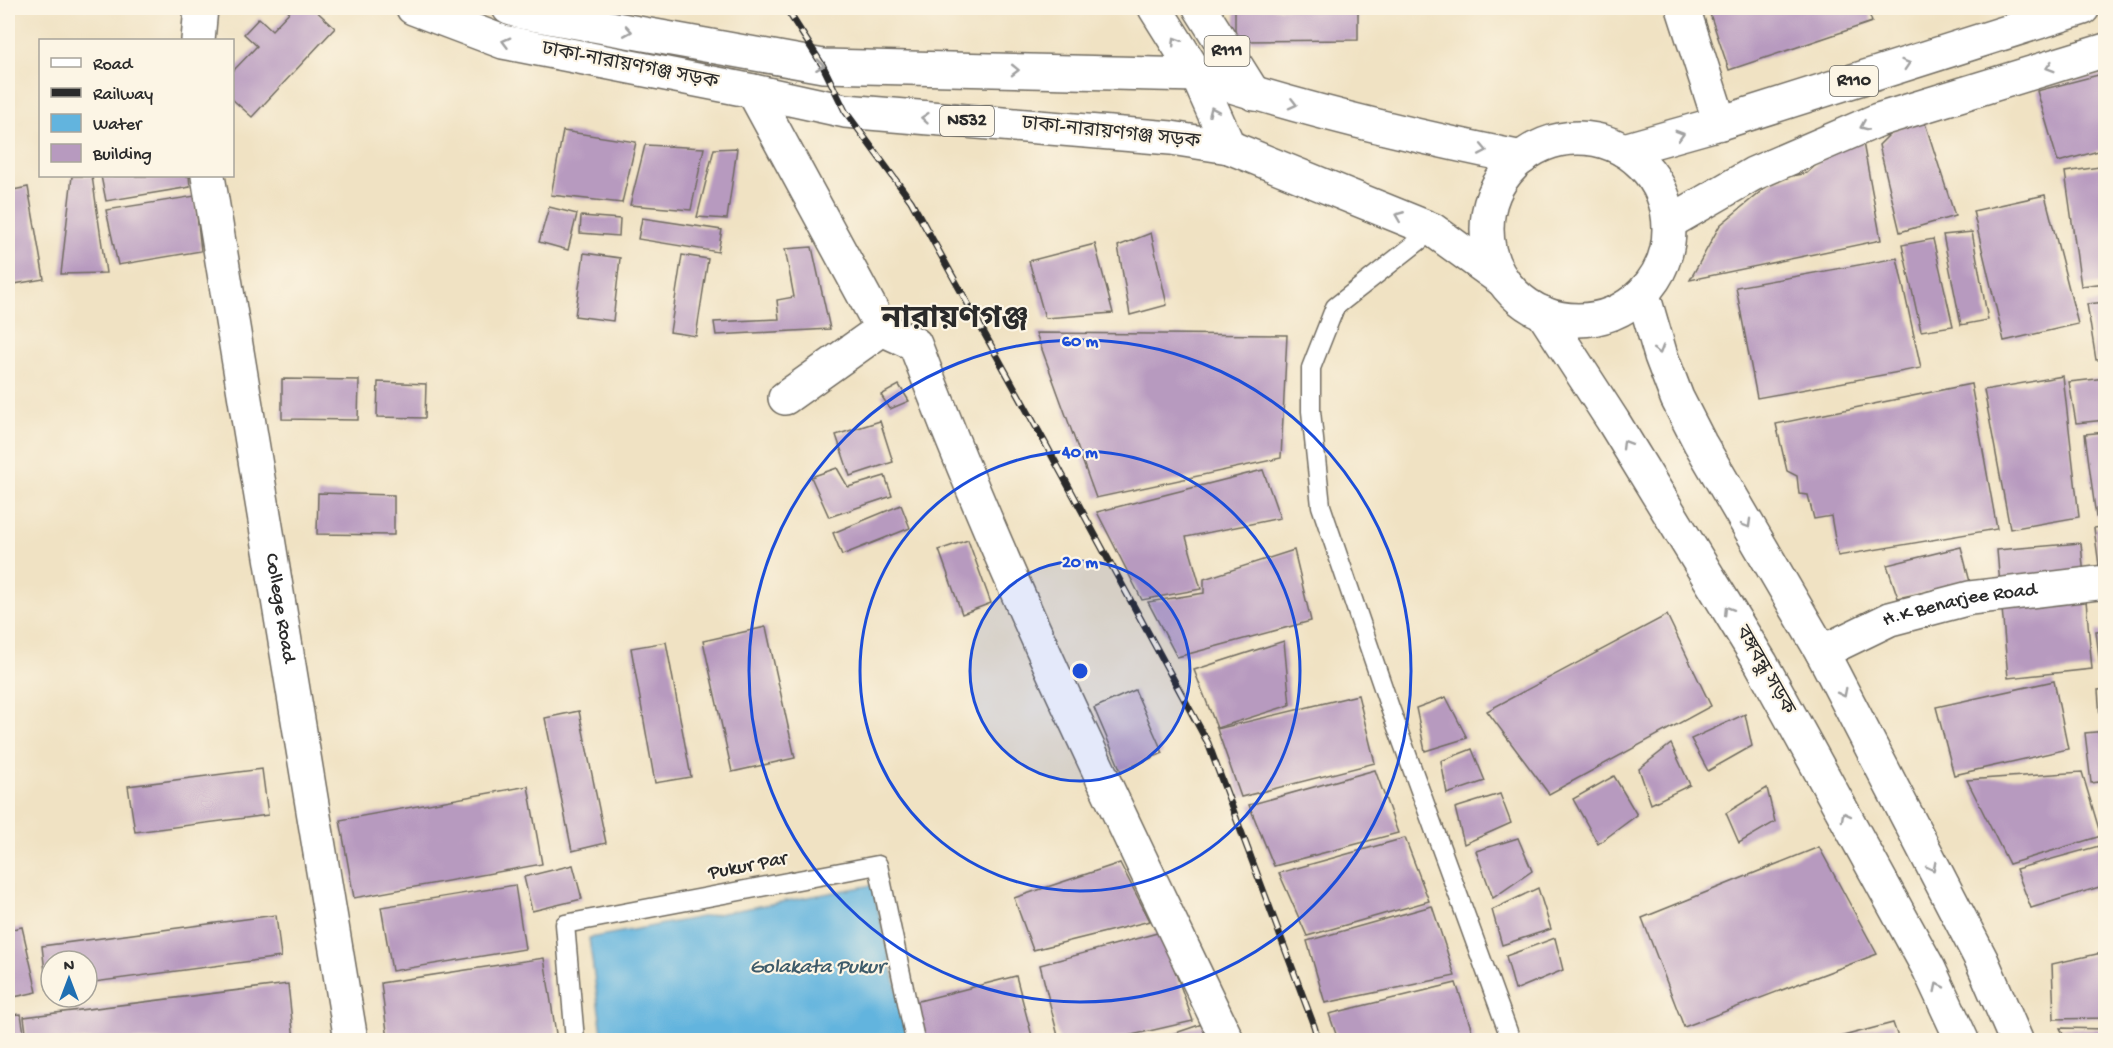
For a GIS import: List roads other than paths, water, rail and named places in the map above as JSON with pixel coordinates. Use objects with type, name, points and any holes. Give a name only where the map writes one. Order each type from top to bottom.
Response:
[{"type":"main road","name":"ঢাকা-নারায়ণগঞ্জ সড়ক","points":[[413,8],[504,42],[846,111],[1171,138],[1229,147],[1433,230],[1502,280]]},
{"type":"main road","name":"ঢাকা-নারায়ণগঞ্জ সড়ক","points":[[509,8],[823,66],[1197,75],[1254,94],[1454,144],[1522,158]]},
{"type":"main road","name":"R111","points":[[1155,8],[1197,75]]},
{"type":"main road","name":"R111","points":[[1200,8],[1254,94]]},
{"type":"main road","points":[[1683,8],[1720,123]]},
{"type":"main road","name":"R110","points":[[1624,150],[1720,123],[2083,8]]},
{"type":"main road","name":"R110","points":[[1670,222],[1753,174],[1878,120],[2106,50]]},
{"type":"main road","points":[[1197,75],[1229,147]]},
{"type":"main road","points":[[753,91],[882,329],[915,345],[947,428],[1051,669],[1227,1041]]},
{"type":"main road","points":[[1572,138],[1599,141],[1624,150],[1647,169],[1663,194],[1670,222],[1664,261],[1643,294],[1616,312],[1585,321],[1564,320],[1543,313],[1520,300],[1502,280],[1490,255],[1487,228],[1491,202],[1503,177],[1522,158],[1545,144],[1572,138]]},
{"type":"main road","name":"College Road","points":[[208,177],[351,1041]]},
{"type":"main road","points":[[1643,294],[1661,356],[1677,398],[1700,443],[1822,652],[1981,959],[2016,1041]]},
{"type":"main road","name":"বঙ্গবন্ধু সড়ক","points":[[1543,313],[1613,421],[1761,663],[1929,969],[1962,1041]]},
{"type":"main road","points":[[785,398],[882,329]]},
{"type":"main road","name":"H.K Benarjee Road","points":[[1822,652],[1890,619],[1970,598],[2106,582]]},
{"type":"lane","points":[[1433,230],[1335,307],[1311,368],[1311,411],[1321,506],[1390,708],[1511,1041]]},
{"type":"lane","name":"Pukur Par","points":[[575,1041],[565,924],[878,865],[915,1041]]},
{"type":"water","name":"Golakata Pukur","points":[[872,885],[909,1040],[603,1040],[589,938]]},
{"type":"railway","points":[[786,8],[823,66],[845,111],[911,201],[1208,743],[1318,1040]]},
{"type":"district","name":"নারায়ণগঞ্জ","points":[[955,321]]}]
